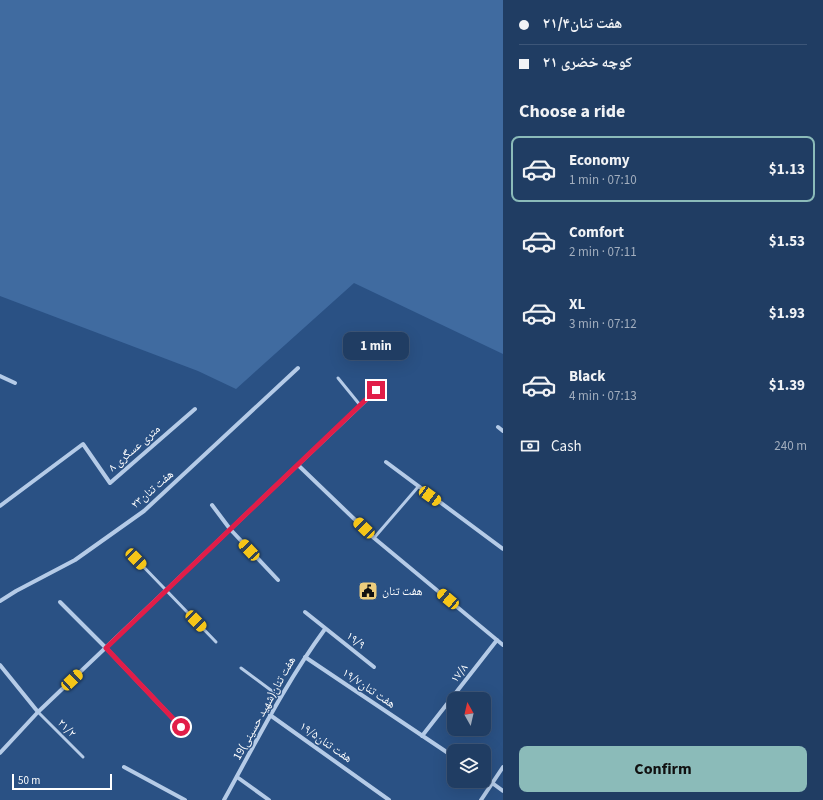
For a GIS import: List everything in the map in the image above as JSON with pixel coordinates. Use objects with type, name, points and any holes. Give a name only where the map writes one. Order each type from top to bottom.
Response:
[{"type":"street","name":"هفت تنان۲۳","points":[[0,601],[75,560],[144,511],[298,368]]},
{"type":"street","points":[[0,376],[15,383]]},
{"type":"street","points":[[0,753],[38,712],[384,383]]},
{"type":"street","name":"۸ متری عسگری","points":[[0,506],[83,444],[110,483],[195,409]]},
{"type":"street","points":[[498,427],[503,431]]},
{"type":"street","points":[[386,462],[503,549]]},
{"type":"street","points":[[298,465],[374,538],[503,645]]},
{"type":"street","points":[[212,505],[230,530],[278,580]]},
{"type":"street","points":[[60,602],[181,727]]},
{"type":"street","name":"۱۹/۹","points":[[306,612],[325,629],[374,667]]},
{"type":"street","name":"19هفت تنان(شهید حسینی)","points":[[224,800],[280,697],[304,657],[325,629]]},
{"type":"street","name":"۱۷/۸","points":[[422,736],[497,640]]},
{"type":"street","name":"۱۹/۷هفت تنان","points":[[304,657],[447,753]]},
{"type":"street","points":[[0,665],[38,712]]},
{"type":"street","name":"۱۹/۵هفت تنان","points":[[270,715],[389,800]]},
{"type":"street","points":[[124,767],[185,800]]},
{"type":"street","points":[[481,800],[503,767]]},
{"type":"street","points":[[237,777],[269,800]]},
{"type":"street","points":[[492,783],[503,791]]},
{"type":"lane","points":[[338,378],[360,405]]},
{"type":"lane","points":[[374,538],[418,487]]},
{"type":"lane","points":[[136,559],[216,642]]},
{"type":"lane","points":[[241,668],[280,697]]},
{"type":"lane","name":"۲۱/۲","points":[[38,712],[83,757]]},
{"type":"shaded area","points":[[0,0],[503,0],[503,354],[354,283],[236,389],[198,371],[0,296]]},
{"type":"place","name":"هفت تنان","points":[[368,591]]},
{"type":"route","points":[[181,727],[106,648],[376,390]]}]
